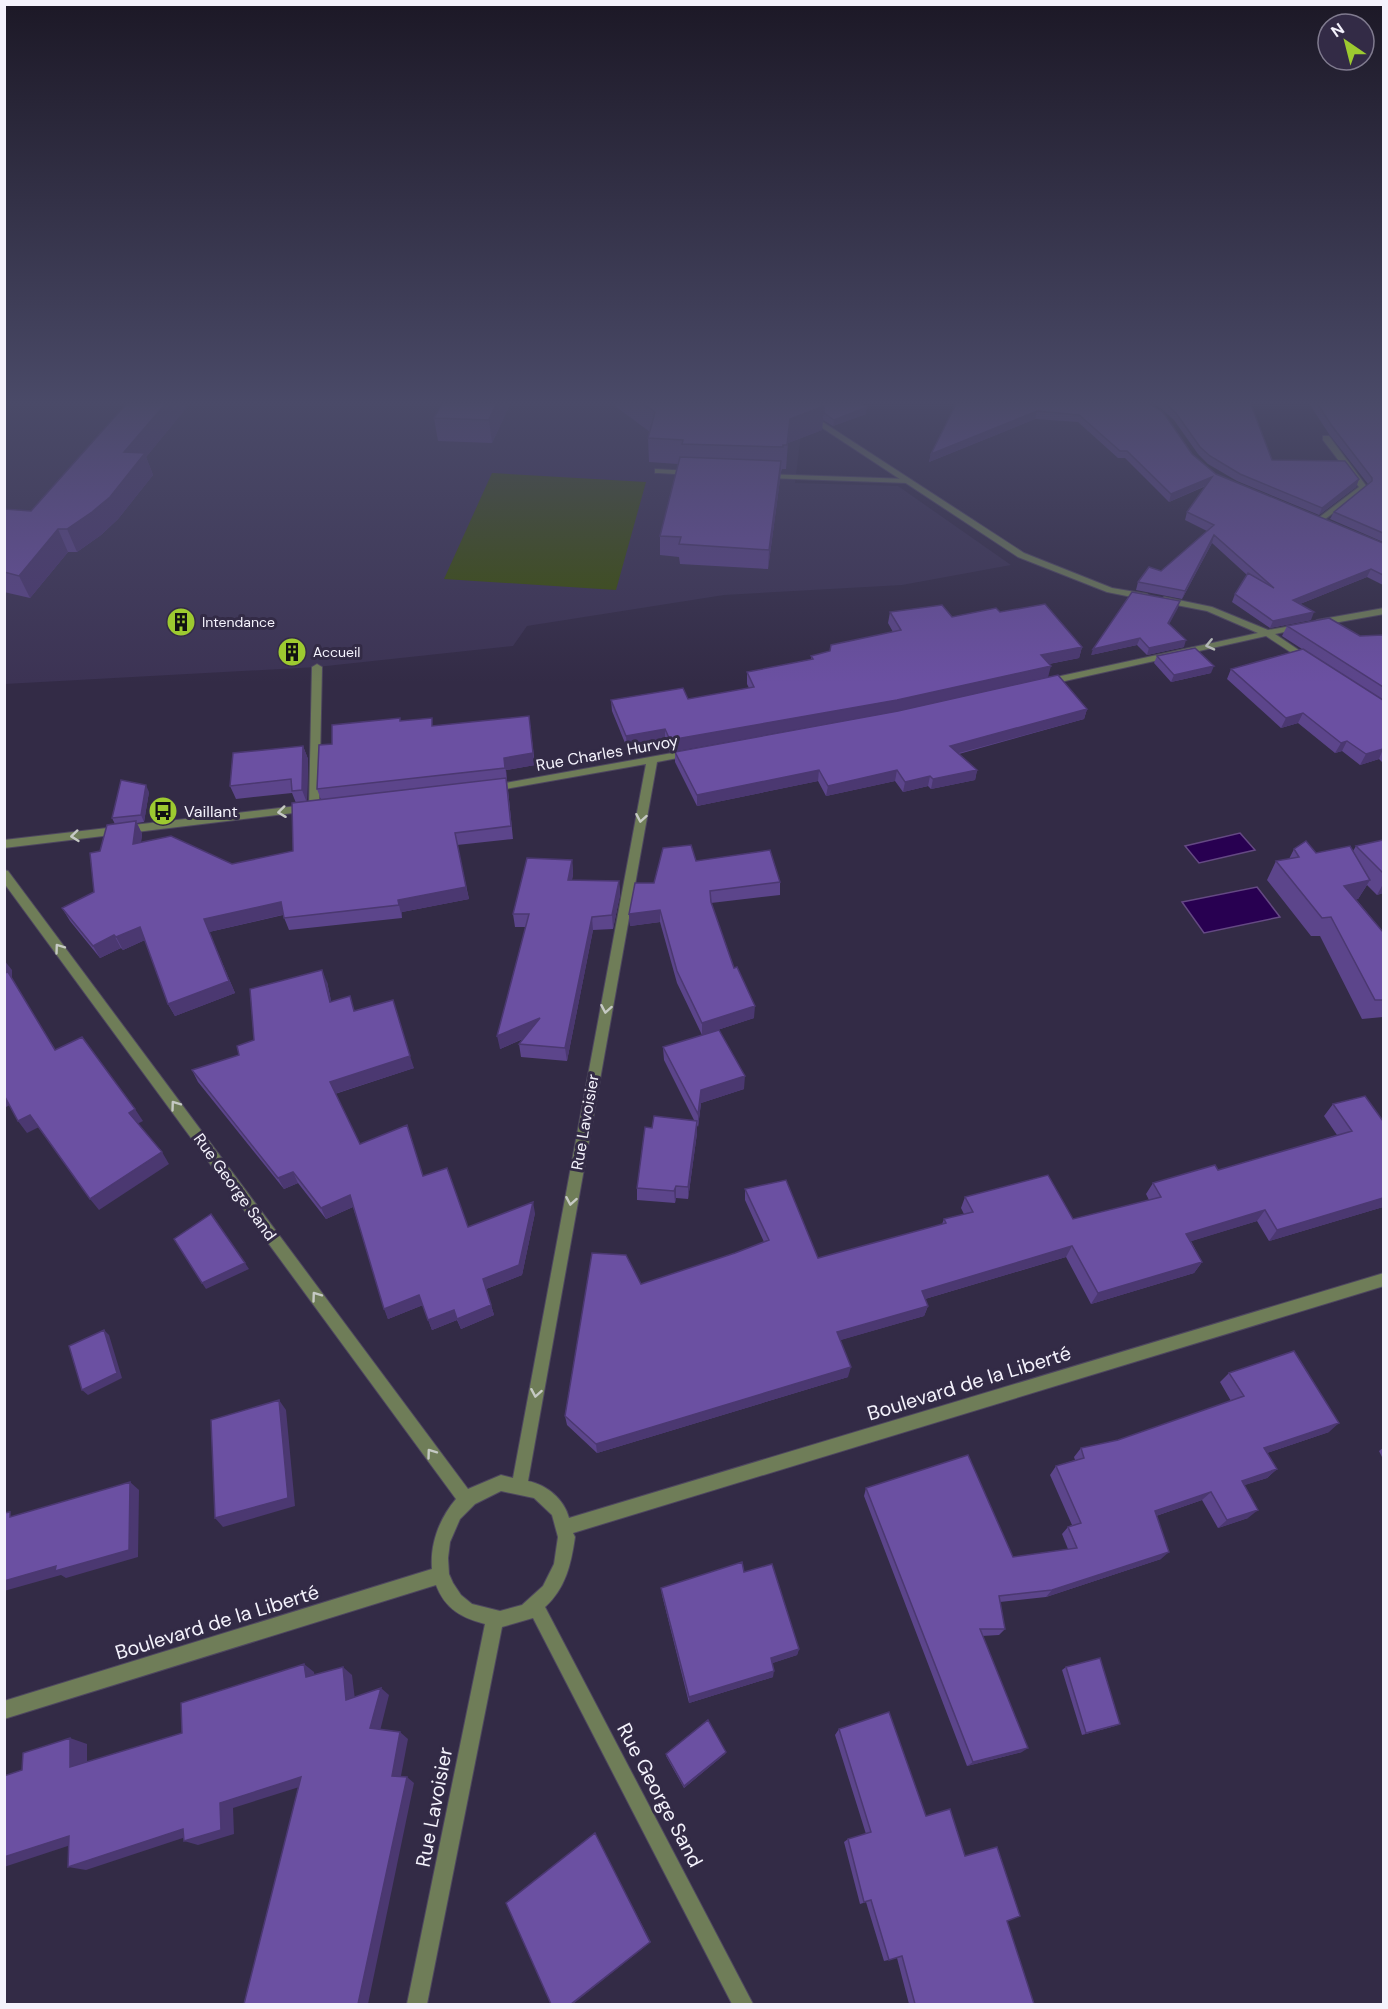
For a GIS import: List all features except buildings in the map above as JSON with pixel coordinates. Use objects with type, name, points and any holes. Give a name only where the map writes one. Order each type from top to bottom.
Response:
[{"type":"street","points":[[931,496],[1021,555],[1110,590],[1209,609],[1268,633],[1314,664]]},
{"type":"street","points":[[1320,521],[1353,496]]},
{"type":"street","points":[[1310,516],[1331,525]]},
{"type":"street","points":[[1035,684],[1268,633],[1383,611]]},
{"type":"street","points":[[4,844],[319,807],[317,667]]},
{"type":"street","name":"Rue Charles Hurvoy","points":[[480,789],[698,752]]},
{"type":"street","name":"Rue Lavoisier","points":[[520,1484],[651,760]]},
{"type":"street","name":"Rue George Sand","points":[[4,874],[466,1500]]},
{"type":"street","name":"Boulevard de la Liberté","points":[[566,1527],[1383,1279]]},
{"type":"street","points":[[501,1483],[520,1484],[535,1489],[549,1499],[559,1511],[566,1527],[568,1548],[563,1570],[552,1590],[536,1606],[516,1616],[495,1619],[476,1616],[461,1607],[448,1592],[441,1575],[439,1555],[443,1534],[452,1515],[466,1500],[483,1489],[501,1483]]},
{"type":"street","name":"Boulevard de la Liberté","points":[[4,1710],[441,1575]]},
{"type":"street","name":"Rue George Sand","points":[[536,1606],[743,2004]]},
{"type":"street","name":"Rue Lavoisier","points":[[417,2004],[495,1619]]},
{"type":"shaded area","points":[[5,496],[912,496],[1011,565],[902,585],[724,595],[527,626],[513,646],[317,667],[5,684]]},
{"type":"shaded area","points":[[1240,833],[1255,850],[1199,863],[1185,846]]},
{"type":"shaded area","points":[[1257,887],[1280,917],[1204,933],[1182,902]]},
{"type":"green space","points":[[482,496],[642,496],[616,590],[444,579]]},
{"type":"place","name":"Intendance","points":[[181,622]]},
{"type":"place","name":"Accueil","points":[[292,652]]},
{"type":"place","name":"Vaillant","points":[[163,811]]}]
